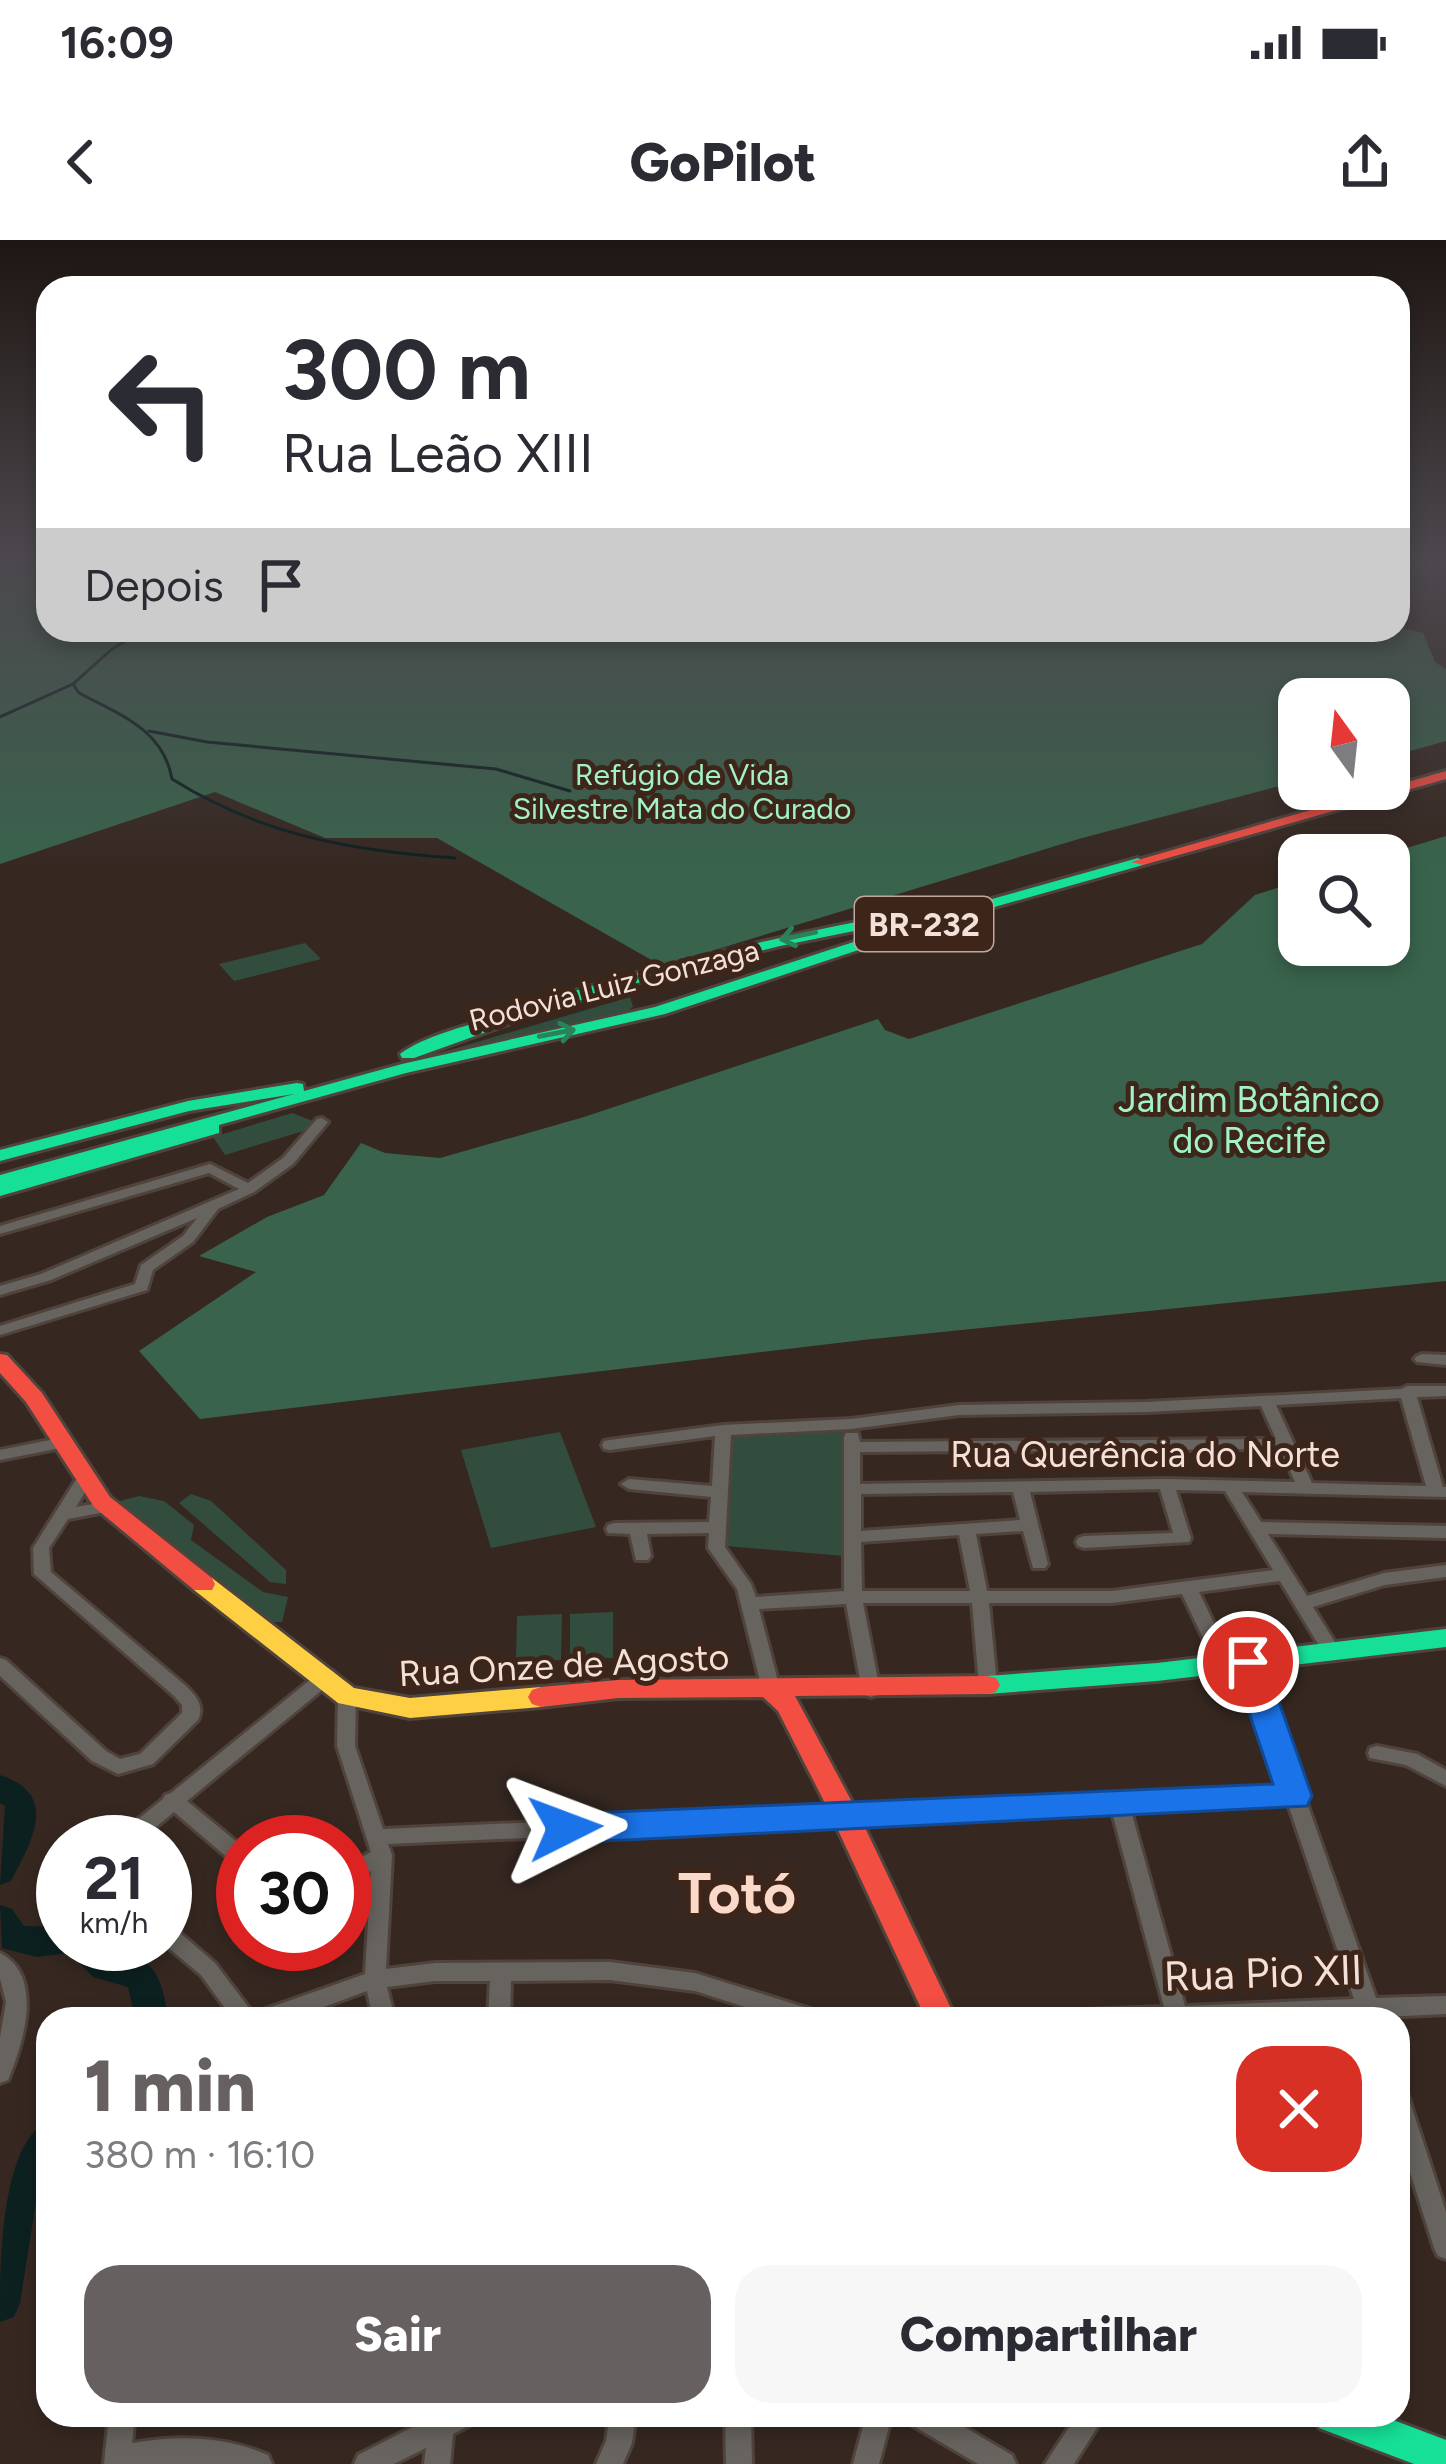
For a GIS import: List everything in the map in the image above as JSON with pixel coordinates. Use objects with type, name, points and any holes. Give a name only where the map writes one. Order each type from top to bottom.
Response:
[{"type":"main road","name":"Rodovia Luiz Gonzaga","points":[[1410,779],[1446,771]]},
{"type":"main road","name":"Rodovia Luiz Gonzaga","points":[[0,1181],[402,1070],[615,1021],[735,987],[947,916],[1446,771]]},
{"type":"main road","name":"Rodovia Luiz Gonzaga","points":[[0,1170],[297,1088],[685,964],[798,935],[969,901],[1294,810]]},
{"type":"main road","points":[[685,964],[675,978],[683,985],[735,987]]},
{"type":"main road","points":[[590,992],[618,990],[645,999],[643,1008],[615,1021]]},
{"type":"main road","points":[[0,1190],[402,1070]]},
{"type":"main road","points":[[0,1156],[188,1106],[297,1088]]},
{"type":"main road","name":"Rua Onze de Agosto","points":[[0,1360],[39,1402],[105,1507],[347,1696],[379,1706],[425,1708],[604,1690],[988,1685],[1225,1665],[1446,1638]]},
{"type":"main road","points":[[772,1689],[788,1706],[845,1815],[935,2007]]},
{"type":"main road","points":[[1364,2427],[1446,2458]]},
{"type":"street","points":[[0,1291],[46,1277],[249,1189],[288,1161],[322,1122]]},
{"type":"street","points":[[0,1230],[210,1168],[249,1189]]},
{"type":"street","points":[[0,1331],[142,1287],[146,1268],[188,1239],[213,1206]]},
{"type":"street","points":[[1423,1359],[1446,1360]]},
{"type":"street","points":[[1407,1391],[1443,1493]]},
{"type":"street","points":[[610,1445],[723,1430],[851,1424],[959,1410],[1446,1391]]},
{"type":"street","points":[[1266,1400],[1304,1484]]},
{"type":"street","points":[[851,1424],[856,1538],[853,1597],[871,1690]]},
{"type":"street","points":[[723,1430],[716,1547],[740,1577],[772,1689]]},
{"type":"street","points":[[0,1455],[65,1442]]},
{"type":"street","points":[[854,1447],[1288,1444]]},
{"type":"street","points":[[0,1665],[99,1756],[118,1767],[131,1766],[158,1750],[193,1710],[180,1691],[43,1574],[41,1548],[86,1479]]},
{"type":"street","points":[[629,1484],[719,1492]]},
{"type":"street","points":[[1084,1542],[1183,1538],[1166,1484]]},
{"type":"street","name":"Rua Querência do Norte","points":[[854,1489],[1304,1484],[1443,1493]]},
{"type":"street","points":[[1230,1485],[1332,1652]]},
{"type":"street","points":[[1019,1486],[1040,1564]]},
{"type":"street","points":[[60,1515],[105,1507]]},
{"type":"street","points":[[856,1538],[1029,1525]]},
{"type":"street","points":[[614,1529],[717,1527]]},
{"type":"street","points":[[1258,1528],[1444,1532]]},
{"type":"street","points":[[638,1529],[641,1556]]},
{"type":"street","points":[[967,1532],[980,1598],[988,1685]]},
{"type":"street","points":[[1301,1604],[1384,1580],[1446,1571]]},
{"type":"street","points":[[748,1604],[853,1597],[1112,1597],[1283,1575]]},
{"type":"street","points":[[1189,1590],[1225,1665]]},
{"type":"street","points":[[1248,1662],[1369,2007]]},
{"type":"street","points":[[155,1815],[326,1676]]},
{"type":"street","points":[[347,1696],[346,1746],[380,1846],[375,1979],[381,2007]]},
{"type":"street","points":[[1377,1754],[1410,1759],[1446,1779]]},
{"type":"street","points":[[372,1853],[380,1846],[845,1815],[1295,1796]]},
{"type":"street","points":[[172,1800],[216,1837]]},
{"type":"street","points":[[1120,1806],[1175,2007]]},
{"type":"street","points":[[192,1955],[237,2007]]},
{"type":"street","points":[[0,1962],[17,1985],[0,2073]]},
{"type":"street","points":[[500,2007],[501,1972]]},
{"type":"street","points":[[298,2007],[375,1979],[501,1972],[662,1975],[771,2007]]},
{"type":"street","name":"Rua Pio XII","points":[[1410,2009],[1446,2005]]},
{"type":"street","points":[[1410,2136],[1446,2248]]},
{"type":"street","points":[[121,2427],[117,2461],[190,2449],[259,2464]]},
{"type":"street","points":[[367,2464],[440,2427]]},
{"type":"street","points":[[437,2464],[450,2427]]},
{"type":"street","points":[[609,2464],[622,2427]]},
{"type":"street","points":[[738,2427],[739,2464]]},
{"type":"street","points":[[866,2464],[876,2427]]},
{"type":"street","points":[[940,2427],[1003,2464]]},
{"type":"street","points":[[1058,2464],[1084,2427]]},
{"type":"green space","name":"Refúgio de Vida Silvestre Mata do Curado","points":[[0,662],[1435,662],[1446,669],[1446,741],[1410,751],[1410,678],[1278,678],[1278,787],[1082,838],[662,966],[437,838],[325,838],[215,792],[0,864]]},
{"type":"green space","name":"Jardim Botânico do Recife","points":[[1446,836],[1446,1281],[863,1340],[200,1419],[139,1351],[256,1272],[199,1256],[267,1217],[324,1195],[361,1143],[385,1153],[440,1158],[584,1117],[878,1019],[885,1030],[909,1039],[1202,944],[1255,895],[1278,888],[1278,966],[1410,966],[1410,847]]},
{"type":"green space","points":[[305,943],[321,959],[234,981],[219,964]]},
{"type":"green space","points":[[630,997],[633,1007],[623,1014],[362,1076]]},
{"type":"green space","points":[[292,1113],[318,1123],[225,1155],[213,1137]]},
{"type":"green space","points":[[847,1430],[844,1556],[726,1546],[733,1436]]},
{"type":"green space","points":[[560,1432],[596,1527],[491,1548],[461,1450]]},
{"type":"green space","points":[[191,1494],[211,1501],[286,1570],[286,1584],[270,1582],[179,1503]]},
{"type":"green space","points":[[139,1496],[164,1501],[194,1525],[191,1540],[263,1592],[288,1597],[282,1622],[270,1622],[119,1508],[120,1501]]},
{"type":"green space","points":[[613,1612],[613,1658],[570,1659],[570,1614]]},
{"type":"green space","points":[[562,1614],[561,1660],[516,1662],[517,1616]]},
{"type":"waterway","points":[[73,684],[98,662]]},
{"type":"waterway","points":[[0,717],[73,684]]},
{"type":"waterway","points":[[73,684],[79,693],[149,736],[167,762],[172,779],[239,814],[344,845],[455,858]]},
{"type":"waterway","points":[[149,731],[207,742],[496,769],[570,791]]},
{"type":"waterway","points":[[0,1787],[21,1801],[18,1836],[0,1872]]},
{"type":"waterway","points":[[0,1919],[14,1938],[36,1943]]},
{"type":"waterway","points":[[132,1971],[143,1980],[149,2007]]},
{"type":"waterway","points":[[0,2303],[24,2162],[36,2150]]},
{"type":"traffic: fast","points":[[0,1181],[402,1069],[659,1011],[947,916],[1138,862]]},
{"type":"traffic: fast","points":[[408,1054],[655,973],[780,941],[908,916]]},
{"type":"traffic: fast","points":[[0,1156],[188,1106],[297,1088]]},
{"type":"traffic: fast","points":[[0,1190],[213,1129]]},
{"type":"traffic: fast","points":[[987,1685],[1157,1672],[1446,1638]]},
{"type":"traffic: fast","points":[[1364,2427],[1446,2458]]},
{"type":"traffic: slow","points":[[203,1584],[347,1696],[410,1708],[541,1697]]},
{"type":"traffic: jam","points":[[1138,862],[1446,775]]},
{"type":"traffic: jam","points":[[0,1360],[34,1398],[102,1502],[203,1584]]},
{"type":"traffic: jam","points":[[541,1697],[618,1689],[987,1685]]},
{"type":"traffic: jam","points":[[771,1689],[788,1705],[845,1815],[935,2007]]},
{"type":"district","name":"Totó","points":[[737,1893]]},
{"type":"route","points":[[565,1828],[1295,1796],[1248,1662]]}]
